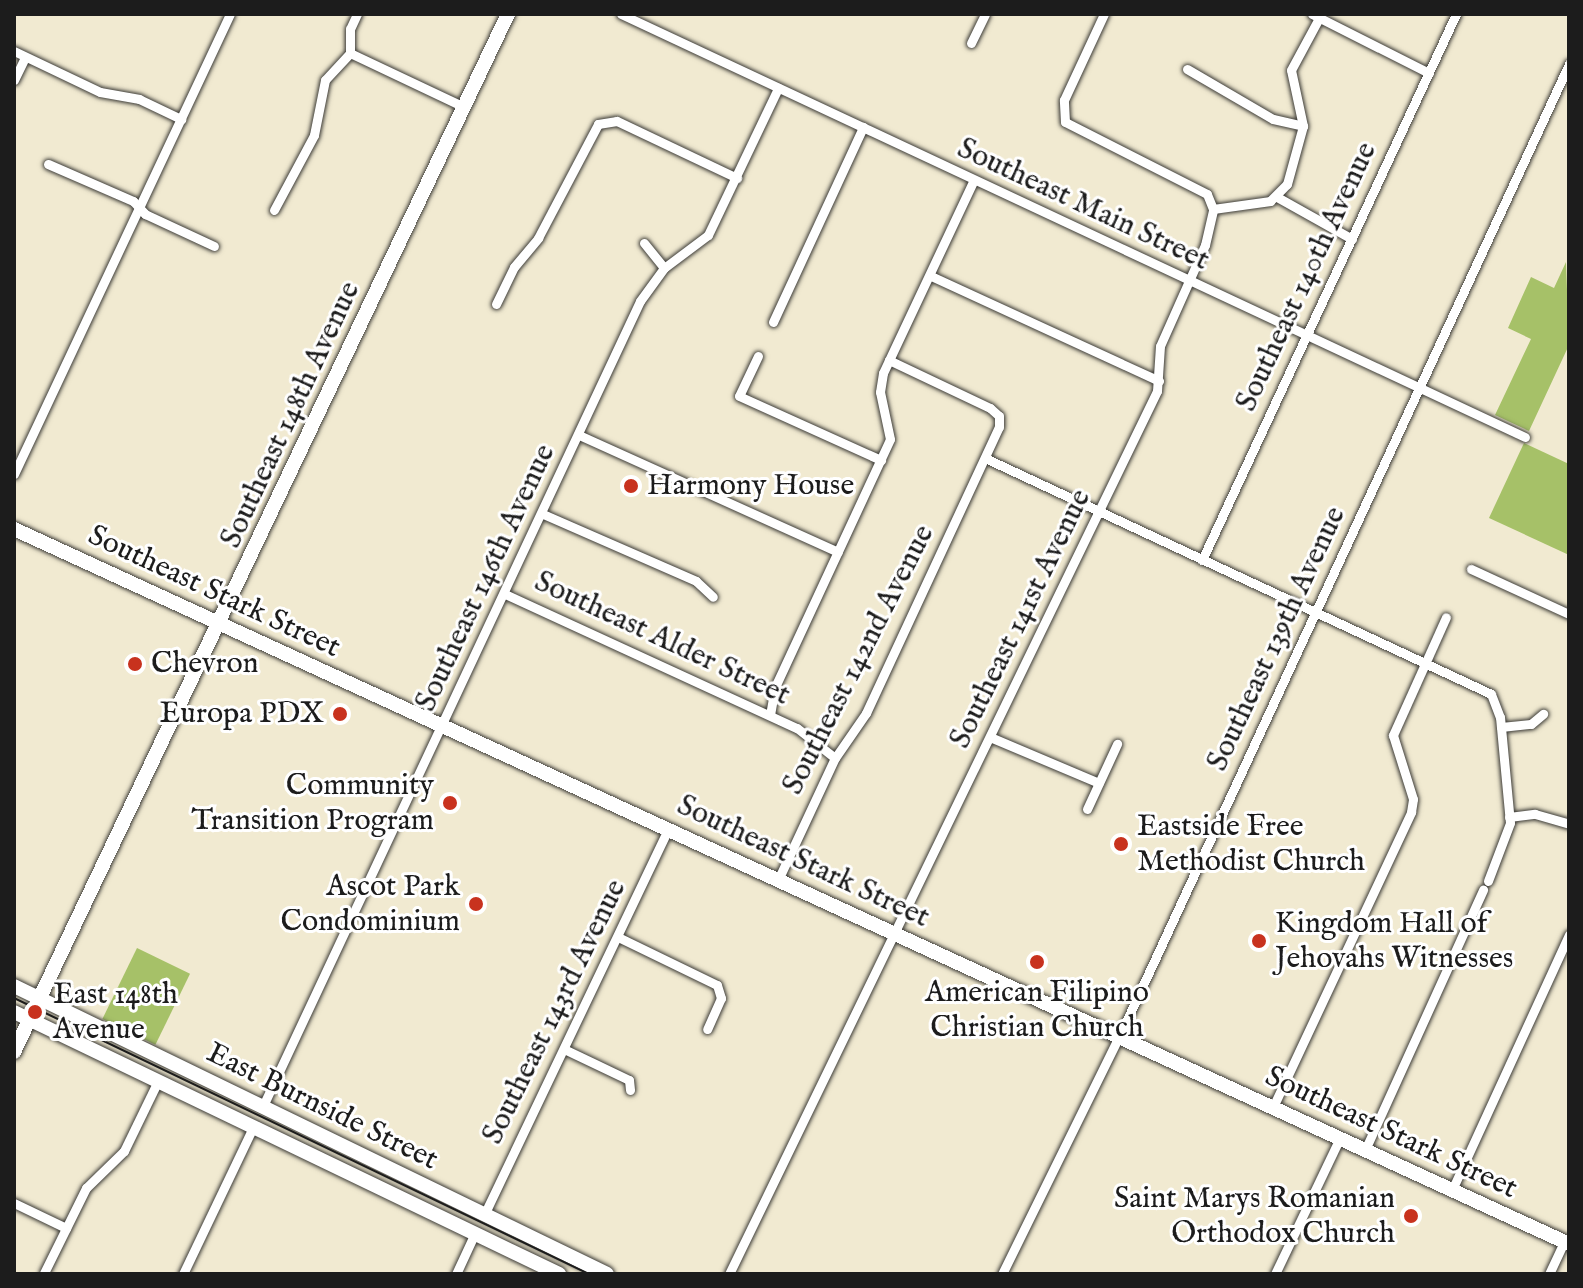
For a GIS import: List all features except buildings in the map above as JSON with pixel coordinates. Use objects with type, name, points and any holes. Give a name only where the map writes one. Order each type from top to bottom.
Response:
[{"type":"main road","name":"Southeast 148th Avenue","points":[[14,1052],[508,14]]},
{"type":"main road","name":"Southeast Stark Street","points":[[14,529],[1567,1243]]},
{"type":"main road","name":"East Burnside Street","points":[[14,986],[34,1010],[157,1083],[559,1274]]},
{"type":"main road","name":"East Burnside Street","points":[[14,1012],[34,1010],[262,1108],[607,1274]]},
{"type":"street","points":[[14,474],[230,14]]},
{"type":"street","points":[[274,210],[314,135],[325,80],[350,53],[350,29],[357,14]]},
{"type":"street","name":"Southeast Main Street","points":[[621,14],[1525,437]]},
{"type":"street","points":[[971,43],[985,14]]},
{"type":"street","points":[[1104,14],[1063,105],[1065,122],[1074,130],[1199,189],[1213,209],[1277,197],[1352,239]]},
{"type":"street","name":"Southeast 140th Avenue","points":[[1202,560],[1456,14]]},
{"type":"street","points":[[1277,197],[1293,170],[1303,126],[1291,70],[1315,16],[1429,73]]},
{"type":"street","points":[[14,51],[100,92],[139,99],[181,119]]},
{"type":"street","points":[[350,53],[464,107]]},
{"type":"street","points":[[14,80],[25,57]]},
{"type":"street","name":"Southeast 139th Avenue","points":[[1002,1274],[1118,1036],[1569,64]]},
{"type":"street","points":[[1187,69],[1273,119],[1303,126]]},
{"type":"street","name":"Southeast 146th Avenue","points":[[262,1108],[444,727],[640,301],[664,268],[708,235],[778,88]]},
{"type":"street","points":[[496,304],[514,267],[538,238],[598,124],[617,121],[737,178]]},
{"type":"street","points":[[773,322],[863,127]]},
{"type":"street","points":[[48,164],[214,246]]},
{"type":"street","points":[[770,715],[775,687],[881,460],[891,428],[880,383],[974,180]]},
{"type":"street","name":"Southeast 141st Avenue","points":[[729,1274],[1159,381],[1160,346],[1190,281],[1213,209]]},
{"type":"street","points":[[644,243],[664,268]]},
{"type":"street","points":[[931,276],[1159,381]]},
{"type":"street","points":[[758,356],[739,396],[881,460]]},
{"type":"street","name":"Southeast 142nd Avenue","points":[[778,880],[835,758],[866,713],[985,458],[999,416],[889,360]]},
{"type":"street","points":[[579,435],[838,552]]},
{"type":"street","points":[[985,458],[1496,698],[1509,817],[1507,838],[1365,1150]]},
{"type":"street","points":[[543,514],[696,581],[713,597]]},
{"type":"street","points":[[1471,569],[1569,614]]},
{"type":"street","name":"Southeast Alder Street","points":[[505,594],[811,735],[835,758]]},
{"type":"street","points":[[1273,1107],[1411,812],[1413,799],[1396,747],[1395,725],[1446,617]]},
{"type":"street","points":[[1501,727],[1531,724],[1543,714]]},
{"type":"street","points":[[990,737],[1099,783]]},
{"type":"street","points":[[1087,809],[1117,744]]},
{"type":"street","points":[[1509,817],[1535,814],[1569,824]]},
{"type":"street","name":"Southeast 143rd Avenue","points":[[484,1215],[668,829]]},
{"type":"street","points":[[1452,1190],[1569,935]]},
{"type":"street","points":[[618,937],[723,990],[707,1029]]},
{"type":"street","points":[[564,1049],[629,1080],[630,1090]]},
{"type":"street","points":[[44,1273],[92,1178],[124,1151],[157,1083]]},
{"type":"street","points":[[183,1274],[253,1127]]},
{"type":"street","points":[[1275,1274],[1340,1138]]},
{"type":"street","points":[[14,1203],[66,1228]]},
{"type":"street","points":[[456,1274],[475,1233]]},
{"type":"street","points":[[1549,1274],[1567,1243]]},
{"type":"green space","points":[[1566,262],[1569,345],[1529,431],[1495,415],[1531,339],[1508,328],[1531,277],[1554,288]]},
{"type":"green space","points":[[1524,443],[1569,464],[1569,555],[1489,518]]},
{"type":"green space","points":[[137,948],[190,974],[155,1045],[102,1019]]},
{"type":"tram line","points":[[14,998],[589,1274]]},
{"type":"place","name":"Harmony House","points":[[631,486]]},
{"type":"place","name":"Chevron","points":[[135,664]]},
{"type":"place","name":"Europa PDX","points":[[340,714]]},
{"type":"place","name":"Community Transition Program","points":[[450,803]]},
{"type":"place","name":"Eastside Free Methodist Church","points":[[1121,844]]},
{"type":"place","name":"Ascot Park Condominium","points":[[476,904]]},
{"type":"place","name":"Kingdom Hall of Jehovahs Witnesses","points":[[1259,941]]},
{"type":"place","name":"American Filipino Christian Church","points":[[1037,962]]},
{"type":"place","name":"East 148th Avenue","points":[[35,1012]]},
{"type":"place","name":"Saint Marys Romanian Orthodox Church","points":[[1411,1216]]}]
